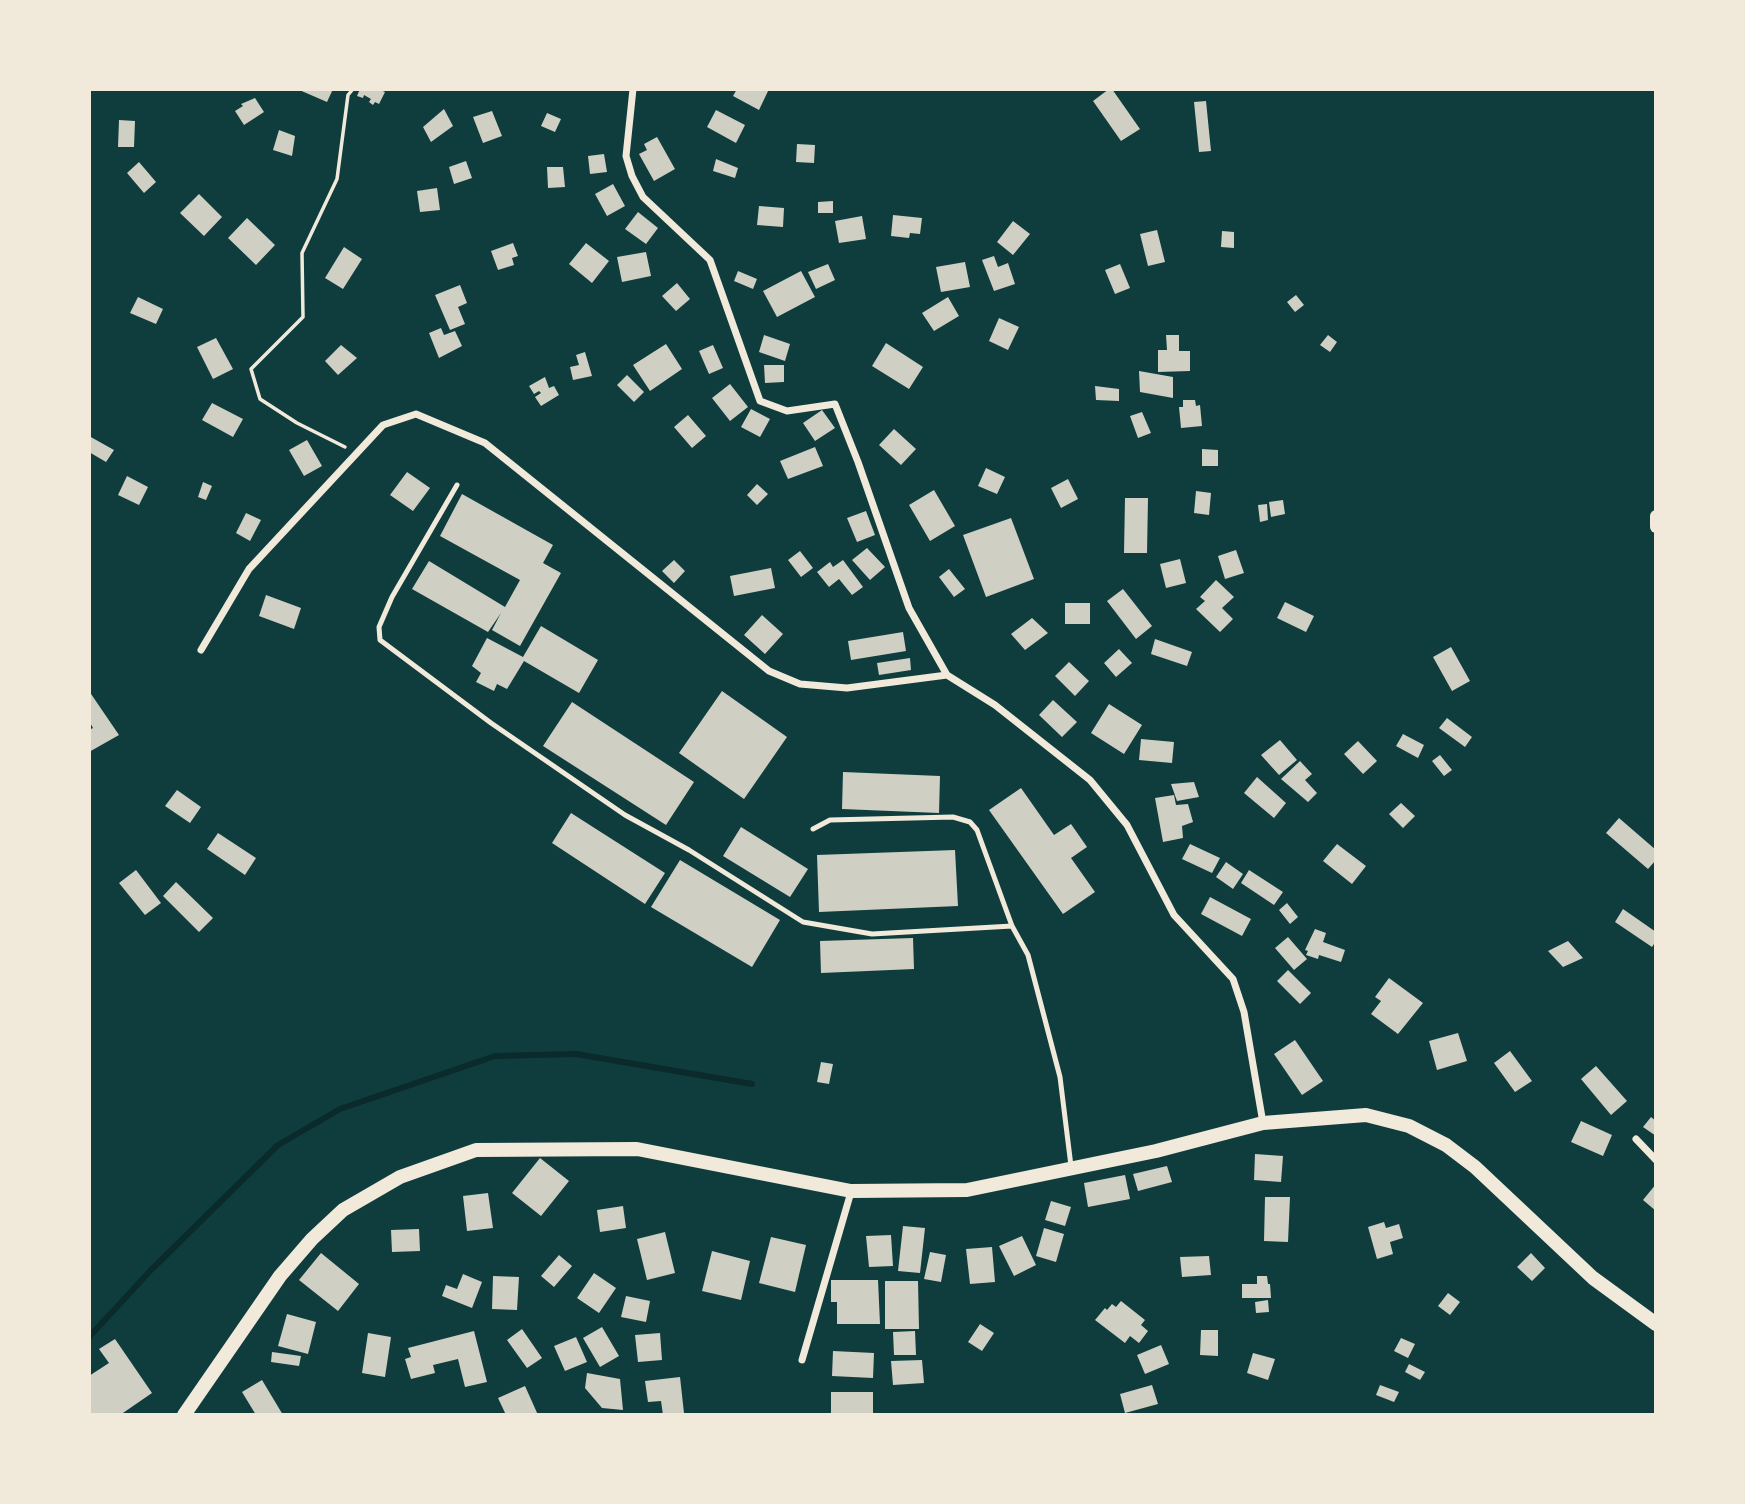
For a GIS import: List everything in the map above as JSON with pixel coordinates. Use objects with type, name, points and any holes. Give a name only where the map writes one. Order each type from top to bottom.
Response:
[{"type":"main road","points":[[184,1415],[280,1276],[312,1239],[343,1210],[400,1177],[476,1150],[637,1149],[851,1191],[967,1190],[1156,1151],[1263,1123],[1366,1115],[1409,1126],[1446,1145],[1475,1167],[1593,1278],[1656,1324]]},
{"type":"street","points":[[634,89],[626,156],[632,176],[643,197],[710,260],[760,401],[787,411],[835,404],[909,607],[947,675],[995,705],[1090,780],[1128,825],[1174,915],[1233,979],[1244,1012],[1263,1123]]},
{"type":"street","points":[[201,650],[249,569],[383,425],[416,414],[485,443],[769,671],[800,684],[847,688],[947,675]]},
{"type":"street","points":[[1656,516],[1656,527]]},
{"type":"street","points":[[1636,1139],[1656,1160]]},
{"type":"street","points":[[802,1360],[851,1191]]},
{"type":"lane","points":[[457,485],[392,597],[379,627],[380,640],[491,723],[625,814],[689,850],[803,922],[872,933],[1012,926]]},
{"type":"lane","points":[[813,829],[830,820],[953,817],[963,819],[977,830],[1012,926],[1028,955],[1060,1077],[1072,1169]]},
{"type":"path","points":[[353,89],[348,95],[337,179],[302,253],[303,317],[251,369],[260,399],[297,423],[356,453]]},
{"type":"building","points":[[297,89],[333,89],[327,102]]},
{"type":"building","points":[[360,89],[378,89],[385,92],[379,104],[375,102],[373,105],[369,102],[371,99],[364,95],[363,98],[357,96]]},
{"type":"building","points":[[737,89],[769,89],[759,110],[733,96]]},
{"type":"building","points":[[1112,89],[1140,129],[1121,141],[1093,101]]},
{"type":"building","points":[[255,98],[264,112],[244,125],[235,111],[243,106],[241,104]]},
{"type":"building","points":[[1206,101],[1211,151],[1199,152],[1194,102]]},
{"type":"building","points":[[444,109],[453,126],[431,142],[423,127]]},
{"type":"building","points":[[716,110],[745,125],[736,143],[707,127]]},
{"type":"building","points":[[492,111],[502,136],[483,143],[473,117]]},
{"type":"building","points":[[547,113],[561,119],[555,132],[541,126]]},
{"type":"building","points":[[119,120],[135,121],[134,147],[118,147]]},
{"type":"building","points":[[279,130],[295,136],[292,156],[273,150]]},
{"type":"building","points":[[657,137],[675,169],[654,181],[639,154],[647,150],[644,144]]},
{"type":"building","points":[[797,144],[815,145],[814,163],[796,162]]},
{"type":"building","points":[[604,154],[607,172],[590,174],[588,156]]},
{"type":"building","points":[[716,159],[738,168],[735,178],[713,171]]},
{"type":"building","points":[[466,161],[472,178],[454,184],[449,167]]},
{"type":"building","points":[[139,162],[156,182],[144,193],[127,173]]},
{"type":"building","points":[[547,167],[563,167],[565,187],[548,188]]},
{"type":"building","points":[[613,184],[625,206],[607,216],[595,194]]},
{"type":"building","points":[[437,188],[440,210],[420,212],[417,191]]},
{"type":"building","points":[[199,194],[222,217],[204,236],[180,213]]},
{"type":"building","points":[[833,201],[833,213],[818,213],[818,202]]},
{"type":"building","points":[[759,206],[784,208],[783,227],[757,225]]},
{"type":"building","points":[[638,212],[658,228],[646,244],[625,229]]},
{"type":"building","points":[[893,215],[922,218],[920,234],[910,233],[909,238],[891,236]]},
{"type":"building","points":[[862,216],[866,239],[839,243],[835,221]]},
{"type":"building","points":[[247,218],[275,245],[256,265],[228,238]]},
{"type":"building","points":[[1013,221],[1030,234],[1013,255],[997,242]]},
{"type":"building","points":[[1157,230],[1165,262],[1148,266],[1140,234]]},
{"type":"building","points":[[1222,231],[1234,232],[1234,248],[1221,247]]},
{"type":"building","points":[[513,243],[518,256],[512,258],[514,265],[498,270],[491,251]]},
{"type":"building","points":[[586,243],[609,261],[592,283],[569,264]]},
{"type":"building","points":[[344,247],[362,259],[343,289],[325,278]]},
{"type":"building","points":[[646,252],[651,276],[622,282],[617,257]]},
{"type":"building","points":[[994,256],[998,267],[1008,263],[1015,284],[994,291],[982,260]]},
{"type":"building","points":[[965,262],[970,287],[941,292],[936,267]]},
{"type":"building","points":[[828,264],[835,280],[816,289],[808,272]]},
{"type":"building","points":[[1120,264],[1130,288],[1115,294],[1105,270]]},
{"type":"building","points":[[738,271],[757,279],[753,289],[734,281]]},
{"type":"building","points":[[801,271],[815,297],[777,317],[763,291]]},
{"type":"building","points":[[677,283],[690,299],[676,311],[662,296]]},
{"type":"building","points":[[460,285],[467,303],[458,307],[465,324],[450,330],[435,295]]},
{"type":"building","points":[[1296,295],[1304,305],[1295,312],[1287,302]]},
{"type":"building","points":[[138,297],[163,309],[156,324],[130,313]]},
{"type":"building","points":[[948,297],[959,316],[934,331],[922,313]]},
{"type":"building","points":[[999,318],[1019,327],[1008,350],[989,341]]},
{"type":"building","points":[[441,328],[444,335],[455,331],[462,346],[439,358],[429,333]]},
{"type":"building","points":[[764,335],[790,344],[785,361],[759,352]]},
{"type":"building","points":[[1166,335],[1179,335],[1179,351],[1190,351],[1190,371],[1158,372],[1158,350],[1167,350]]},
{"type":"building","points":[[1328,335],[1337,342],[1330,352],[1320,345]]},
{"type":"building","points":[[216,338],[233,369],[213,379],[197,347]]},
{"type":"building","points":[[886,343],[923,367],[909,389],[872,366]]},
{"type":"building","points":[[666,344],[682,369],[650,391],[633,365]]},
{"type":"building","points":[[341,345],[357,358],[338,375],[325,361]]},
{"type":"building","points":[[713,345],[723,368],[709,374],[699,351]]},
{"type":"building","points":[[585,352],[592,376],[573,380],[570,367],[579,365],[576,355]]},
{"type":"building","points":[[764,365],[784,365],[784,382],[765,383]]},
{"type":"building","points":[[1139,371],[1173,377],[1173,398],[1140,392]]},
{"type":"building","points":[[627,375],[644,392],[634,402],[617,385]]},
{"type":"building","points":[[545,377],[549,388],[554,386],[559,395],[541,406],[535,397],[541,393],[539,391],[534,394],[529,386]]},
{"type":"building","points":[[730,384],[748,407],[730,421],[712,398]]},
{"type":"building","points":[[1095,386],[1119,389],[1119,401],[1096,400]]},
{"type":"building","points":[[1183,400],[1195,400],[1196,406],[1200,405],[1202,426],[1181,428],[1179,407],[1183,407]]},
{"type":"building","points":[[212,403],[243,419],[233,437],[202,420]]},
{"type":"building","points":[[751,409],[770,419],[760,437],[741,427]]},
{"type":"building","points":[[822,410],[835,428],[815,441],[803,423]]},
{"type":"building","points":[[1142,412],[1151,433],[1138,438],[1130,416]]},
{"type":"building","points":[[688,415],[706,436],[692,448],[674,427]]},
{"type":"building","points":[[894,429],[916,449],[901,465],[879,445]]},
{"type":"building","points":[[89,436],[114,450],[106,462],[89,452]]},
{"type":"building","points":[[307,440],[322,466],[304,476],[289,450]]},
{"type":"building","points":[[815,447],[823,466],[788,479],[780,461]]},
{"type":"building","points":[[1202,449],[1218,450],[1218,466],[1202,466]]},
{"type":"building","points":[[986,468],[1005,477],[997,494],[978,486]]},
{"type":"building","points":[[407,472],[430,488],[413,511],[390,495]]},
{"type":"building","points":[[127,476],[148,487],[139,505],[118,495]]},
{"type":"building","points":[[1068,479],[1078,499],[1061,508],[1051,488]]},
{"type":"building","points":[[203,482],[212,486],[206,500],[198,497]]},
{"type":"building","points":[[757,484],[768,494],[757,505],[747,495]]},
{"type":"building","points":[[934,490],[955,526],[930,541],[909,505]]},
{"type":"building","points":[[1196,491],[1211,493],[1209,515],[1194,513]]},
{"type":"building","points":[[462,494],[553,545],[543,563],[561,573],[520,646],[492,630],[501,613],[488,632],[412,589],[429,561],[505,607],[520,580],[440,536]]},
{"type":"building","points":[[1125,498],[1148,498],[1147,553],[1124,553]]},
{"type":"building","points":[[1283,500],[1285,514],[1271,517],[1269,502]]},
{"type":"building","points":[[1267,504],[1268,520],[1260,522],[1258,505]]},
{"type":"building","points":[[866,511],[875,535],[857,542],[847,518]]},
{"type":"building","points":[[246,513],[261,520],[250,541],[236,533]]},
{"type":"building","points":[[1011,518],[1034,579],[986,597],[963,535]]},
{"type":"building","points":[[867,548],[885,567],[870,580],[852,560]]},
{"type":"building","points":[[1236,550],[1244,573],[1225,579],[1218,556]]},
{"type":"building","points":[[800,551],[813,568],[801,577],[788,560]]},
{"type":"building","points":[[1180,559],[1186,583],[1166,588],[1160,564]]},
{"type":"building","points":[[674,560],[685,571],[674,583],[662,571]]},
{"type":"building","points":[[843,560],[863,587],[852,595],[839,579],[829,587],[817,572],[830,562],[833,567]]},
{"type":"building","points":[[771,568],[775,588],[734,596],[730,576]]},
{"type":"building","points":[[949,569],[965,589],[954,597],[939,577]]},
{"type":"building","points":[[1216,580],[1234,597],[1222,608],[1233,619],[1220,632],[1196,609],[1205,601],[1200,597]]},
{"type":"building","points":[[1123,589],[1152,626],[1136,639],[1107,601]]},
{"type":"building","points":[[266,595],[301,608],[294,629],[259,616]]},
{"type":"building","points":[[1285,602],[1314,616],[1306,632],[1277,618]]},
{"type":"building","points":[[1065,603],[1090,603],[1090,624],[1065,624]]},
{"type":"building","points":[[762,615],[783,634],[765,654],[744,635]]},
{"type":"building","points":[[1032,618],[1048,633],[1025,650],[1011,634]]},
{"type":"building","points":[[541,626],[598,660],[579,693],[524,661],[507,689],[497,684],[494,691],[476,682],[481,673],[472,666],[487,638],[523,657]]},
{"type":"building","points":[[903,632],[906,651],[851,660],[848,641]]},
{"type":"building","points":[[1155,639],[1192,652],[1187,666],[1151,654]]},
{"type":"building","points":[[1451,647],[1470,681],[1452,691],[1433,657]]},
{"type":"building","points":[[1119,649],[1132,663],[1116,677],[1104,663]]},
{"type":"building","points":[[910,658],[911,670],[879,675],[877,663]]},
{"type":"building","points":[[1069,662],[1089,681],[1075,696],[1055,676]]},
{"type":"building","points":[[89,691],[119,735],[89,752],[89,730],[93,728],[89,721]]},
{"type":"building","points":[[722,691],[787,737],[744,799],[679,753]]},
{"type":"building","points":[[1053,700],[1077,722],[1062,737],[1039,715]]},
{"type":"building","points":[[572,702],[694,782],[666,825],[543,746]]},
{"type":"building","points":[[1109,704],[1142,725],[1124,754],[1091,733]]},
{"type":"building","points":[[1447,718],[1472,737],[1465,747],[1439,728]]},
{"type":"building","points":[[1403,734],[1424,745],[1418,758],[1396,746]]},
{"type":"building","points":[[1141,739],[1174,742],[1172,763],[1139,760]]},
{"type":"building","points":[[1280,740],[1297,760],[1279,775],[1261,755]]},
{"type":"building","points":[[1358,741],[1377,761],[1363,774],[1344,754]]},
{"type":"building","points":[[1440,755],[1452,770],[1444,776],[1432,761]]},
{"type":"building","points":[[1300,761],[1312,774],[1305,780],[1317,793],[1308,802],[1281,779]]},
{"type":"building","points":[[843,772],[940,776],[939,813],[842,809]]},
{"type":"building","points":[[1257,777],[1286,803],[1274,818],[1244,793]]},
{"type":"building","points":[[1194,782],[1199,797],[1177,801],[1171,784]]},
{"type":"building","points":[[1021,788],[1054,835],[1071,824],[1087,847],[1071,858],[1095,892],[1063,914],[989,810]]},
{"type":"building","points":[[177,790],[201,807],[190,823],[165,806]]},
{"type":"building","points":[[1174,795],[1176,805],[1188,804],[1193,822],[1182,826],[1183,838],[1163,842],[1155,798]]},
{"type":"building","points":[[1401,803],[1415,816],[1403,828],[1389,814]]},
{"type":"building","points":[[571,813],[665,873],[645,904],[552,843]]},
{"type":"building","points":[[1619,818],[1656,850],[1656,860],[1648,869],[1606,833]]},
{"type":"building","points":[[741,827],[808,869],[790,897],[723,856]]},
{"type":"building","points":[[218,833],[256,858],[245,875],[207,849]]},
{"type":"building","points":[[1190,844],[1220,858],[1212,873],[1182,859]]},
{"type":"building","points":[[1337,844],[1366,866],[1352,884],[1323,861]]},
{"type":"building","points":[[955,850],[958,906],[819,912],[817,855]]},
{"type":"building","points":[[680,860],[780,920],[752,967],[651,907]]},
{"type":"building","points":[[1226,862],[1243,874],[1233,889],[1216,877]]},
{"type":"building","points":[[136,870],[161,903],[145,915],[119,883]]},
{"type":"building","points":[[1249,870],[1283,892],[1274,905],[1241,883]]},
{"type":"building","points":[[176,882],[213,918],[199,932],[163,896]]},
{"type":"building","points":[[1210,897],[1251,919],[1242,936],[1201,914]]},
{"type":"building","points":[[1287,903],[1298,917],[1290,924],[1279,910]]},
{"type":"building","points":[[1623,909],[1656,932],[1656,941],[1652,947],[1615,922]]},
{"type":"building","points":[[1315,929],[1326,933],[1323,942],[1345,950],[1341,962],[1319,955],[1318,959],[1306,955],[1308,951],[1305,950]]},
{"type":"building","points":[[1288,937],[1307,959],[1294,970],[1275,948]]},
{"type":"building","points":[[913,938],[914,969],[821,973],[820,941]]},
{"type":"building","points":[[1568,941],[1583,958],[1563,967],[1548,951]]},
{"type":"building","points":[[1288,970],[1311,993],[1300,1004],[1277,981]]},
{"type":"building","points":[[1389,978],[1423,1003],[1398,1034],[1371,1014],[1381,1001],[1375,997]]},
{"type":"building","points":[[1458,1033],[1467,1061],[1437,1070],[1429,1041]]},
{"type":"building","points":[[1295,1040],[1323,1081],[1302,1095],[1274,1054]]},
{"type":"building","points":[[1510,1051],[1532,1081],[1515,1092],[1494,1063]]},
{"type":"building","points":[[821,1062],[833,1064],[829,1084],[817,1082]]},
{"type":"building","points":[[1596,1066],[1627,1101],[1611,1115],[1581,1079]]},
{"type":"building","points":[[1651,1117],[1656,1121],[1656,1136],[1643,1127]]},
{"type":"building","points":[[1581,1121],[1612,1135],[1603,1156],[1571,1142]]},
{"type":"building","points":[[1255,1154],[1283,1156],[1281,1182],[1254,1180]]},
{"type":"building","points":[[540,1158],[569,1181],[541,1216],[512,1193]]},
{"type":"building","points":[[1167,1166],[1172,1182],[1138,1191],[1133,1174]]},
{"type":"building","points":[[1125,1175],[1130,1199],[1088,1207],[1084,1183]]},
{"type":"building","points":[[1656,1184],[1656,1211],[1643,1200]]},
{"type":"building","points":[[488,1193],[493,1228],[467,1231],[463,1196]]},
{"type":"building","points":[[1265,1197],[1290,1197],[1288,1242],[1264,1241]]},
{"type":"building","points":[[1051,1201],[1071,1207],[1065,1226],[1045,1220]]},
{"type":"building","points":[[623,1206],[626,1228],[600,1232],[597,1210]]},
{"type":"building","points":[[1384,1222],[1386,1228],[1399,1224],[1403,1238],[1390,1242],[1393,1254],[1377,1259],[1368,1227]]},
{"type":"building","points":[[903,1226],[925,1228],[920,1273],[898,1271]]},
{"type":"building","points":[[1044,1228],[1064,1234],[1056,1262],[1036,1256]]},
{"type":"building","points":[[419,1229],[420,1251],[392,1252],[391,1230]]},
{"type":"building","points":[[665,1232],[675,1273],[647,1280],[637,1239]]},
{"type":"building","points":[[891,1235],[893,1266],[869,1267],[866,1236]]},
{"type":"building","points":[[1022,1236],[1036,1265],[1014,1276],[999,1246]]},
{"type":"building","points":[[771,1237],[806,1245],[795,1292],[759,1283]]},
{"type":"building","points":[[992,1247],[995,1282],[970,1284],[966,1249]]},
{"type":"building","points":[[712,1251],[750,1261],[741,1300],[702,1291]]},
{"type":"building","points":[[930,1252],[946,1255],[941,1282],[924,1279]]},
{"type":"building","points":[[321,1253],[359,1284],[338,1311],[299,1280]]},
{"type":"building","points":[[1531,1253],[1545,1268],[1532,1281],[1517,1267]]},
{"type":"building","points":[[559,1255],[572,1266],[554,1287],[541,1276]]},
{"type":"building","points":[[1209,1256],[1211,1275],[1182,1277],[1180,1257]]},
{"type":"building","points":[[594,1273],[616,1288],[599,1313],[577,1298]]},
{"type":"building","points":[[463,1274],[482,1282],[472,1308],[442,1296],[446,1285],[457,1289]]},
{"type":"building","points":[[493,1276],[519,1277],[517,1310],[492,1309]]},
{"type":"building","points":[[1257,1276],[1267,1276],[1271,1298],[1242,1298],[1242,1284],[1257,1284]]},
{"type":"building","points":[[831,1280],[878,1280],[880,1324],[837,1324],[837,1302],[831,1302]]},
{"type":"building","points":[[885,1281],[918,1281],[919,1329],[885,1329]]},
{"type":"building","points":[[1448,1293],[1460,1302],[1450,1315],[1438,1306]]},
{"type":"building","points":[[626,1296],[650,1301],[646,1322],[621,1317]]},
{"type":"building","points":[[1268,1300],[1269,1312],[1256,1313],[1255,1302]]},
{"type":"building","points":[[1121,1301],[1145,1320],[1141,1325],[1148,1331],[1139,1343],[1130,1336],[1125,1343],[1095,1320],[1105,1308],[1107,1310],[1112,1304],[1116,1307]]},
{"type":"building","points":[[287,1314],[316,1322],[308,1354],[278,1346]]},
{"type":"building","points":[[980,1324],[994,1333],[982,1351],[968,1342]]},
{"type":"building","points":[[602,1327],[619,1356],[600,1367],[583,1338]]},
{"type":"building","points":[[522,1329],[542,1358],[527,1368],[507,1340]]},
{"type":"building","points":[[1201,1330],[1218,1330],[1218,1356],[1200,1355]]},
{"type":"building","points":[[474,1331],[487,1382],[465,1387],[458,1359],[433,1365],[435,1373],[411,1379],[405,1359],[411,1357],[408,1348]]},
{"type":"building","points":[[915,1331],[916,1355],[894,1355],[893,1332]]},
{"type":"building","points":[[368,1333],[391,1337],[385,1377],[362,1373]]},
{"type":"building","points":[[660,1333],[662,1360],[638,1362],[635,1335]]},
{"type":"building","points":[[576,1337],[587,1362],[565,1371],[554,1346]]},
{"type":"building","points":[[1401,1338],[1415,1344],[1408,1358],[1394,1351]]},
{"type":"building","points":[[115,1339],[152,1393],[120,1415],[89,1415],[89,1376],[109,1363],[99,1349]]},
{"type":"building","points":[[1161,1345],[1169,1364],[1145,1374],[1137,1355]]},
{"type":"building","points":[[833,1351],[874,1353],[873,1378],[832,1376]]},
{"type":"building","points":[[272,1352],[301,1356],[299,1366],[271,1362]]},
{"type":"building","points":[[1253,1353],[1275,1359],[1268,1380],[1247,1373]]},
{"type":"building","points":[[922,1360],[924,1383],[893,1385],[891,1361]]},
{"type":"building","points":[[1409,1364],[1425,1372],[1420,1380],[1405,1372]]},
{"type":"building","points":[[587,1373],[620,1379],[623,1410],[602,1408],[585,1388]]},
{"type":"building","points":[[680,1377],[684,1413],[663,1415],[661,1401],[648,1402],[645,1381]]},
{"type":"building","points":[[262,1380],[283,1415],[256,1415],[242,1392]]},
{"type":"building","points":[[1152,1385],[1158,1404],[1125,1413],[1120,1394]]},
{"type":"building","points":[[1380,1385],[1399,1392],[1394,1402],[1376,1395]]},
{"type":"building","points":[[525,1386],[538,1415],[506,1415],[498,1398]]},
{"type":"building","points":[[831,1392],[873,1392],[873,1415],[831,1415]]},
{"type":"waterway","points":[[89,1337],[151,1270],[278,1145],[340,1109],[495,1056],[576,1054],[752,1084]]}]
